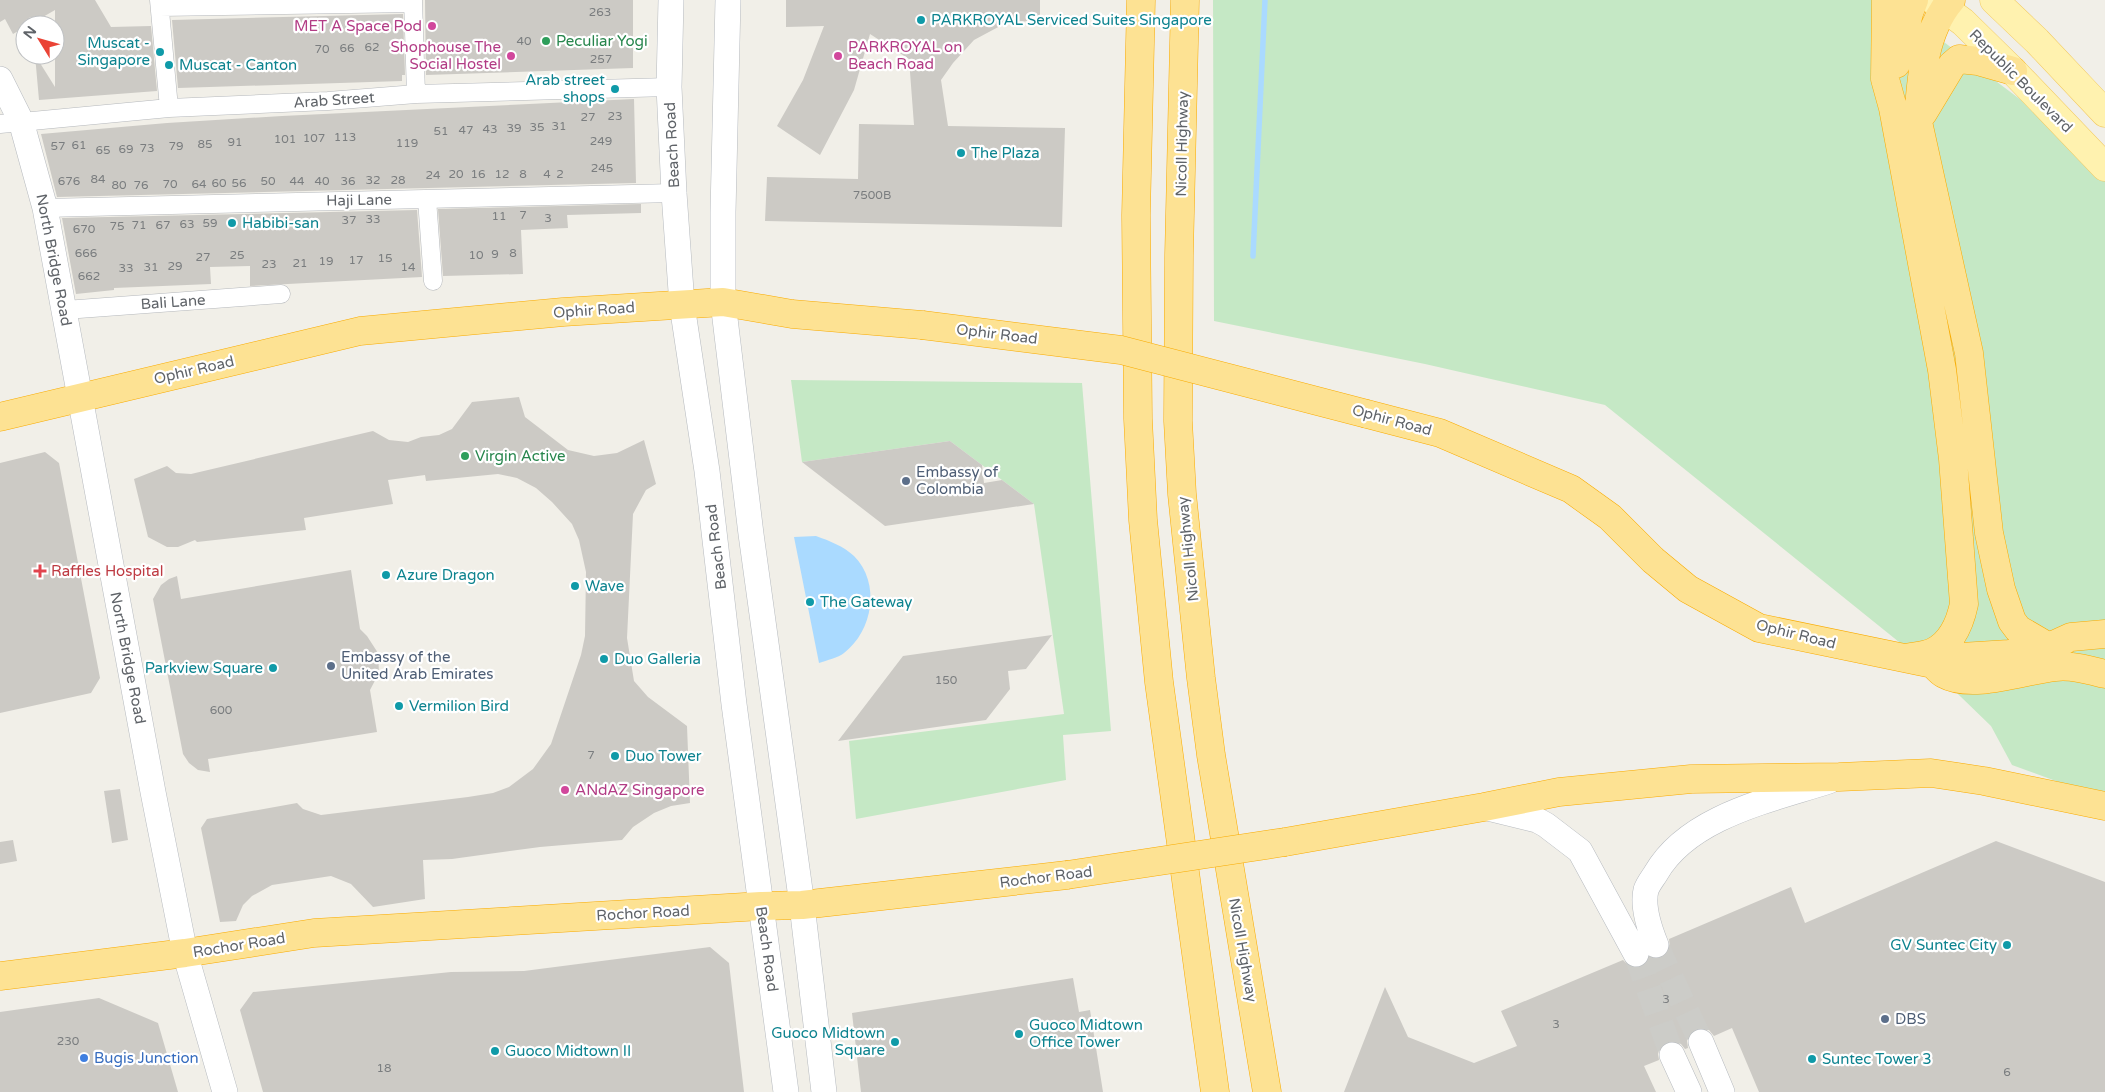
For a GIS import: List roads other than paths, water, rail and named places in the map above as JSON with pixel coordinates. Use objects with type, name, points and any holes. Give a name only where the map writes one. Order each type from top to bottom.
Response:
[{"type":"highway","points":[[1141,0],[1136,215],[1138,419],[1143,520],[1159,682],[1215,1092]]},
{"type":"highway","name":"Nicoll Highway","points":[[1185,0],[1179,254],[1178,421],[1182,494],[1211,755],[1267,1092]]},
{"type":"highway","points":[[1886,0],[1885,79],[1893,108],[1942,370],[1953,459],[1964,604],[1961,620],[1950,640],[1933,652],[1904,658]]},
{"type":"highway","points":[[1893,108],[1893,80],[1909,13],[1914,0]]},
{"type":"highway","points":[[1942,3],[1930,37],[1920,92],[1918,122],[1969,353],[1989,533],[2000,589],[2012,621],[2018,629],[2049,647]]},
{"type":"highway","points":[[1918,122],[1952,64],[1959,59],[1978,61],[2013,71]]},
{"type":"highway","name":"Ophir Road","points":[[0,417],[360,331],[543,314],[723,302],[792,314],[922,325],[1121,350],[1440,433],[1571,489],[1604,513],[1653,560],[1688,589],[1759,628],[1933,664],[1944,674],[1959,679],[1977,680],[2057,666],[2105,674]]},
{"type":"highway","name":"Ophir Road","points":[[1933,664],[1945,658],[2008,654],[2049,647],[2071,637],[2105,634]]},
{"type":"highway","name":"Rochor Road","points":[[0,976],[185,953],[314,933],[761,906],[802,906],[1067,875],[1285,842],[1559,792],[1691,779],[1839,777],[1931,773],[1984,781],[2105,806]]},
{"type":"main road","name":"Beach Road","points":[[671,0],[669,87],[682,305],[707,471],[734,704],[786,1092]]},
{"type":"main road","points":[[728,0],[723,302],[751,534],[802,906],[824,1092]]},
{"type":"main road","points":[[1994,0],[2037,41],[2105,113]]},
{"type":"main road","name":"Republic Boulevard","points":[[1942,3],[2013,71],[2105,167]]},
{"type":"main road","name":"North Bridge Road","points":[[0,79],[10,122],[45,208],[185,953],[225,1092]]},
{"type":"main road","points":[[1484,807],[1537,820],[1580,851],[1646,949],[1648,923],[1646,890],[1664,860],[1684,840],[1724,816],[1839,777]]},
{"type":"main road","points":[[1701,1042],[1722,1092]]},
{"type":"main road","points":[[1672,1054],[1689,1092]]},
{"type":"street","points":[[169,108],[159,3],[413,2],[416,94]]},
{"type":"street","name":"Arab Street","points":[[10,122],[169,108],[328,101],[416,94],[669,87]]},
{"type":"street","name":"Haji Lane","points":[[45,208],[674,193]]},
{"type":"street","points":[[427,199],[433,281]]},
{"type":"street","name":"Bali Lane","points":[[65,310],[281,294]]},
{"type":"water","points":[[816,536],[841,547],[854,556],[863,567],[868,579],[870,593],[867,620],[854,644],[842,655],[819,663],[794,537]]},
{"type":"waterway","points":[[1253,256],[1265,0]]},
{"type":"tunnel","points":[[1656,945],[1701,1042]]},
{"type":"tunnel","points":[[1636,954],[1672,1055]]},
{"type":"place","name":"PARKROYAL Serviced Suites Singapore","points":[[921,20]]},
{"type":"place","name":"MET A Space Pod","points":[[432,26]]},
{"type":"place","name":"Peculiar Yogi","points":[[546,41]]},
{"type":"place","name":"Muscat - Singapore","points":[[160,52]]},
{"type":"place","name":"Shophouse The Social Hostel","points":[[511,56]]},
{"type":"place","name":"PARKROYAL on Beach Road","points":[[838,56]]},
{"type":"place","name":"Muscat - Canton","points":[[169,65]]},
{"type":"place","name":"Arab street shops","points":[[615,89]]},
{"type":"place","name":"The Plaza","points":[[961,153]]},
{"type":"place","name":"Habibi-san","points":[[232,223]]},
{"type":"place","name":"Virgin Active","points":[[465,456]]},
{"type":"place","name":"Embassy of Colombia","points":[[906,481]]},
{"type":"place","name":"Raffles Hospital","points":[[40,571]]},
{"type":"place","name":"Azure Dragon","points":[[386,575]]},
{"type":"place","name":"Wave","points":[[575,586]]},
{"type":"place","name":"The Gateway","points":[[810,602]]},
{"type":"place","name":"Duo Galleria","points":[[604,659]]},
{"type":"place","name":"Embassy of the United Arab Emirates","points":[[331,666]]},
{"type":"place","name":"Parkview Square","points":[[273,668]]},
{"type":"place","name":"Vermilion Bird","points":[[399,706]]},
{"type":"place","name":"Duo Tower","points":[[615,756]]},
{"type":"place","name":"ANdAZ Singapore","points":[[565,790]]},
{"type":"place","name":"GV Suntec City","points":[[2007,945]]},
{"type":"place","name":"DBS","points":[[1885,1019]]},
{"type":"place","name":"Guoco Midtown Office Tower","points":[[1019,1034]]},
{"type":"place","name":"Guoco Midtown Square","points":[[895,1042]]},
{"type":"place","name":"Guoco Midtown II","points":[[495,1051]]},
{"type":"place","name":"Bugis Junction","points":[[84,1058]]},
{"type":"place","name":"Suntec Tower 3","points":[[1812,1059]]}]
